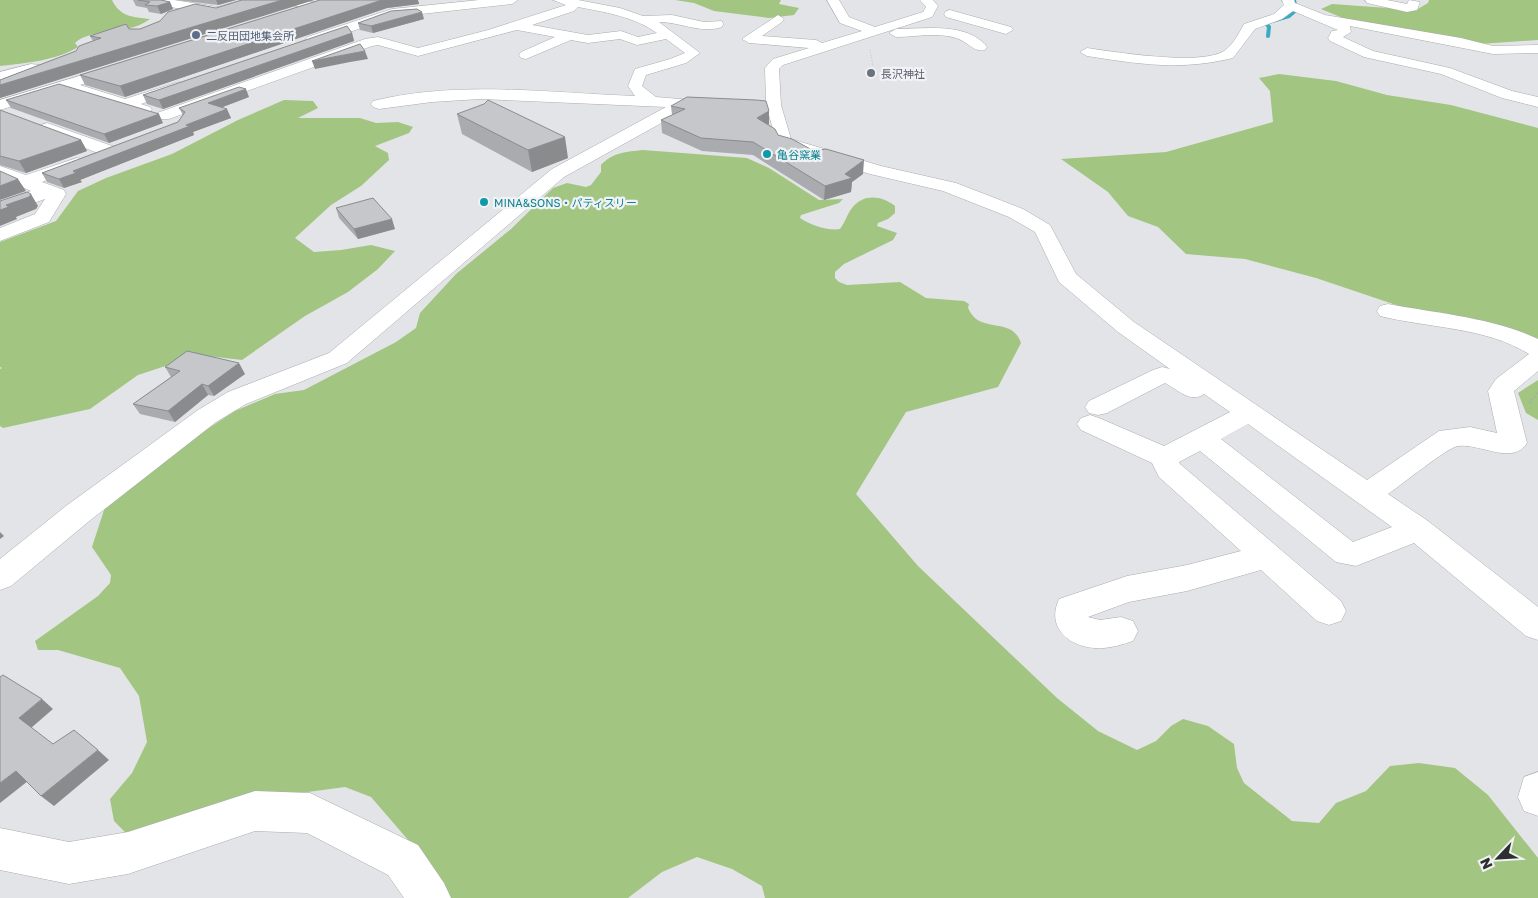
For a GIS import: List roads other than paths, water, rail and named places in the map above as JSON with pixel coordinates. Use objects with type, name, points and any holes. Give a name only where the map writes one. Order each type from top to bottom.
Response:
[{"type":"street","points":[[152,0],[219,11],[255,0]]},
{"type":"street","points":[[287,0],[320,4],[287,14]]},
{"type":"street","points":[[313,62],[290,51],[392,13],[457,3],[512,0]]},
{"type":"street","points":[[559,0],[649,19],[680,20],[701,26],[717,24]]},
{"type":"street","points":[[832,0],[844,20],[881,35],[922,16],[928,6],[977,24],[1006,30]]},
{"type":"street","points":[[1371,0],[1407,8],[1412,6],[1414,2]]},
{"type":"street","points":[[1087,52],[1139,60],[1194,62],[1228,55],[1248,32],[1249,28],[1263,20],[1284,13],[1289,2],[1345,28],[1344,32],[1337,34],[1335,38],[1369,54],[1445,71],[1507,95],[1538,102]]},
{"type":"street","points":[[65,85],[126,104],[161,124],[313,62],[370,42],[378,40],[418,52],[518,26],[570,8],[574,4]]},
{"type":"street","points":[[616,11],[661,5]]},
{"type":"street","points":[[167,17],[199,7]]},
{"type":"street","points":[[1306,10],[1334,20],[1461,42],[1486,49],[1512,51],[1538,49]]},
{"type":"street","points":[[649,19],[672,17],[692,19]]},
{"type":"street","points":[[649,19],[693,54],[681,60],[654,66],[640,72],[635,86],[639,94],[657,102]]},
{"type":"street","points":[[778,19],[749,39],[800,42],[825,47]]},
{"type":"street","points":[[518,26],[591,39],[621,35],[636,41],[668,35]]},
{"type":"street","points":[[800,42],[812,28]]},
{"type":"street","points":[[980,47],[971,38],[952,32],[881,35],[825,47],[778,62],[772,68],[770,86],[763,106],[784,142],[876,170],[949,187],[1016,212],[1043,229],[1066,277],[1087,296],[1126,327],[1248,413],[1417,528],[1536,622]]},
{"type":"street","points":[[526,56],[568,36]]},
{"type":"street","points":[[0,87],[59,62]]},
{"type":"street","points":[[3,104],[130,64]]},
{"type":"street","points":[[0,77],[31,68],[43,69]]},
{"type":"street","points":[[126,104],[192,81]]},
{"type":"street","points":[[0,577],[77,514],[207,416],[236,398],[338,358],[558,173],[693,103],[480,94],[432,97],[379,104]]},
{"type":"street","points":[[3,104],[23,120],[109,151]]},
{"type":"street","points":[[27,182],[126,144]]},
{"type":"street","points":[[0,171],[57,194],[42,218],[0,236]]},
{"type":"street","points":[[0,209],[48,191]]},
{"type":"street","points":[[1388,311],[1495,333],[1528,343],[1538,349]]},
{"type":"street","points":[[1367,495],[1449,437],[1470,436],[1513,443],[1502,391],[1505,385],[1538,359]]},
{"type":"street","points":[[1165,458],[1094,416],[1158,377],[1166,375],[1215,402],[1248,413]]},
{"type":"street","points":[[1165,458],[1248,413]]},
{"type":"street","points":[[1202,438],[1347,554],[1356,554],[1417,528]]},
{"type":"street","points":[[1165,458],[1164,462],[1169,470],[1329,610]]},
{"type":"street","points":[[1121,631],[1094,635],[1080,630],[1071,620],[1071,609],[1127,589],[1187,578],[1267,556]]},
{"type":"street","points":[[1538,791],[1538,797]]},
{"type":"street","points":[[0,849],[69,863],[128,853],[255,811],[310,813],[403,860],[429,898]]},
{"type":"waterway","points":[[1268,36],[1269,27],[1266,23],[1289,16],[1296,10],[1294,0]]},
{"type":"place","name":"二反田団地集会所","points":[[196,35]]},
{"type":"place","name":"長沢神社","points":[[871,73]]},
{"type":"place","name":"亀谷窯業","points":[[767,154]]},
{"type":"place","name":"MINA&SONS・パティスリー","points":[[484,202]]}]
